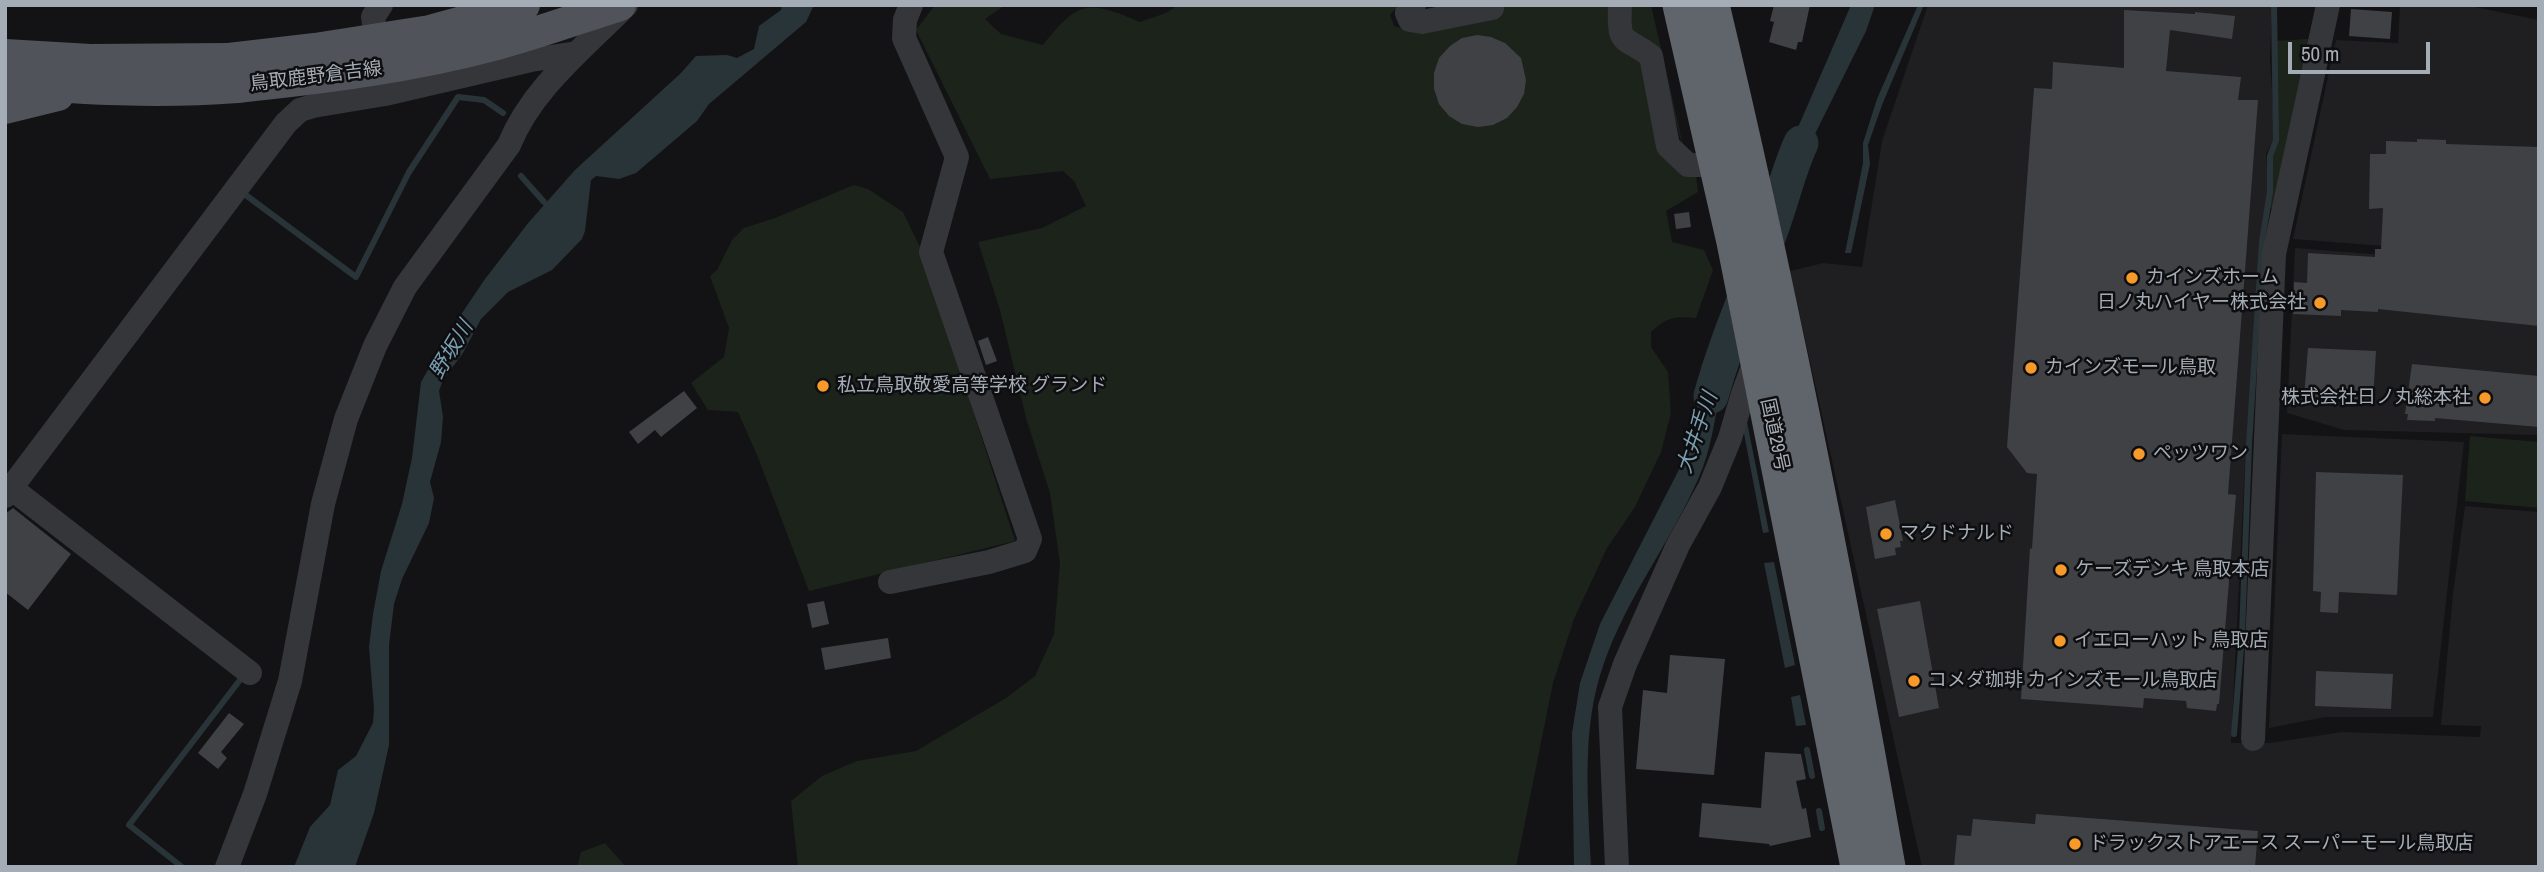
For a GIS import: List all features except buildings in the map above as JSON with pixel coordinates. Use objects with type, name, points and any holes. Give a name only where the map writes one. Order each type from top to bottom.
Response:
[{"type":"highway","name":"国道29号","points":[[1681,5],[1738,256],[1859,867]]},
{"type":"highway","name":"国道29号","points":[[1711,5],[1772,278],[1839,605],[1887,867]]},
{"type":"main road","name":"鳥取鹿野倉吉線","points":[[5,82],[97,90],[197,90],[233,73],[314,49],[430,31],[524,5]]},
{"type":"main road","name":"鳥取鹿野倉吉線","points":[[5,55],[321,79],[497,44],[620,5]]},
{"type":"main road","points":[[5,108],[53,96],[97,90]]},
{"type":"street","points":[[382,5],[373,17],[385,94]]},
{"type":"street","points":[[227,867],[255,794],[290,681],[323,504],[346,419],[375,346],[405,287],[509,145],[518,122],[565,65],[626,5]]},
{"type":"street","points":[[890,582],[989,562],[1025,551],[1030,539],[931,252],[957,157],[904,38],[905,19],[911,5]]},
{"type":"street","points":[[1414,5],[1407,13],[1410,19],[1422,22],[1492,8]]},
{"type":"street","points":[[1620,5],[1619,27],[1623,37],[1631,46],[1651,56],[1668,146],[1688,165],[1718,165]]},
{"type":"street","points":[[2253,739],[2274,254],[2328,5]]},
{"type":"street","points":[[250,673],[8,492],[286,122],[300,110],[385,94],[531,60],[577,53]]},
{"type":"street","points":[[1617,867],[1610,707],[1625,664],[1678,545],[1710,488],[1730,438],[1755,345]]},
{"type":"shaded area","points":[[935,5],[1005,5],[985,19],[1001,34],[1043,45],[1066,19],[1085,8],[1108,10],[1140,22],[1166,13],[1178,5],[1399,5],[1390,15],[1394,26],[1406,29],[1495,5],[1614,5],[1696,175],[1698,192],[1666,211],[1672,242],[1704,250],[1713,270],[1696,318],[1671,319],[1651,332],[1651,347],[1668,372],[1671,413],[1661,452],[1635,507],[1607,548],[1574,619],[1553,683],[1516,867],[798,867],[791,801],[822,776],[857,761],[916,751],[1006,698],[1035,676],[1054,634],[1060,564],[1050,493],[1026,418],[1000,310],[978,242],[1042,228],[1086,206],[1074,181],[1063,171],[990,179],[916,30]]},
{"type":"shaded area","points":[[1628,5],[1651,5],[1685,154],[1654,45],[1632,38]]},
{"type":"shaded area","name":"カインズモール鳥取","points":[[1928,5],[2272,5],[2270,61],[2275,136],[2266,154],[2269,191],[2260,241],[2245,464],[2231,743],[2270,743],[2342,732],[2480,737],[2481,726],[2441,725],[2453,594],[2465,506],[2539,512],[2539,867],[1922,867],[1790,271],[1823,263],[1862,267],[1882,141]]},
{"type":"shaded area","points":[[2400,5],[2465,5],[2539,20],[2539,258],[2293,239],[2336,40],[2398,43]]},
{"type":"shaded area","points":[[2309,39],[2273,209],[2269,207],[2271,156],[2277,140],[2274,41]]},
{"type":"shaded area","name":"私立鳥取敬愛高等学校 グランド","points":[[854,185],[868,189],[903,212],[920,247],[1015,541],[809,591],[738,412],[708,410],[691,383],[724,357],[729,328],[710,276],[717,270],[732,240],[744,228]]},
{"type":"shaded area","points":[[2295,248],[2539,267],[2539,435],[2344,430],[2287,413]]},
{"type":"shaded area","points":[[2282,434],[2464,442],[2433,717],[2325,717],[2269,728]]},
{"type":"shaded area","points":[[2470,436],[2539,442],[2539,508],[2465,501]]},
{"type":"shaded area","points":[[605,843],[626,867],[577,867],[581,852]]},
{"type":"water","name":"野坂川","points":[[782,5],[814,5],[806,22],[709,104],[697,121],[636,173],[619,179],[596,176],[591,180],[582,239],[552,270],[508,292],[481,319],[463,353],[443,380],[439,391],[443,417],[441,442],[430,482],[434,498],[429,523],[402,579],[394,604],[389,645],[389,745],[374,813],[355,867],[294,867],[310,827],[330,805],[338,770],[356,756],[373,723],[369,647],[373,614],[381,571],[402,504],[412,458],[421,382],[452,328],[485,279],[529,222],[575,170],[696,56],[727,55],[737,58],[754,49],[759,26],[781,10]]},
{"type":"water","points":[[1851,5],[1875,5],[1866,31],[1813,138],[1792,194],[1777,176]]},
{"type":"water","points":[[1918,5],[1924,5],[1868,145],[1870,164],[1851,253],[1845,253],[1863,163],[1863,143],[1877,99]]},
{"type":"water","points":[[1717,344],[1732,359],[1720,394],[1703,467],[1688,501],[1624,617],[1596,690],[1591,715],[1588,765],[1591,867],[1574,867],[1572,733],[1580,683],[1600,624],[1689,450],[1704,383]]},
{"type":"water","points":[[1747,422],[1769,532],[1763,533],[1742,423]]},
{"type":"water","points":[[1774,562],[1795,665],[1785,668],[1764,563]]},
{"type":"water","points":[[1800,695],[1806,725],[1796,726],[1791,697]]},
{"type":"waterway","points":[[2234,734],[2242,635],[2249,444],[2262,241],[2270,192],[2270,156],[2276,140],[2274,5]]},
{"type":"waterway","points":[[241,196],[243,193],[356,277],[409,172],[458,97],[484,100],[503,113]]},
{"type":"waterway","name":"大井手川","points":[[1711,396],[1801,143]]},
{"type":"waterway","points":[[521,176],[544,202]]},
{"type":"waterway","points":[[182,867],[129,825],[243,676]]},
{"type":"waterway","points":[[1807,750],[1812,776]]},
{"type":"waterway","points":[[1819,811],[1822,828]]},
{"type":"place","name":"カインズホーム","points":[[2132,278]]},
{"type":"place","name":"日ノ丸ハイヤー株式会社","points":[[2320,303]]},
{"type":"place","name":"カインズモール鳥取","points":[[2031,368]]},
{"type":"place","name":"私立鳥取敬愛高等学校 グランド","points":[[823,386]]},
{"type":"place","name":"株式会社日ノ丸総本社","points":[[2485,398]]},
{"type":"place","name":"ペッツワン","points":[[2139,454]]},
{"type":"place","name":"マクドナルド","points":[[1886,534]]},
{"type":"place","name":"ケーズデンキ 鳥取本店","points":[[2061,570]]},
{"type":"place","name":"イエローハット 鳥取店","points":[[2060,641]]},
{"type":"place","name":"コメダ珈琲 カインズモール鳥取店","points":[[1914,681]]},
{"type":"place","name":"ドラックストアエース スーパーモール鳥取店","points":[[2075,844]]}]
